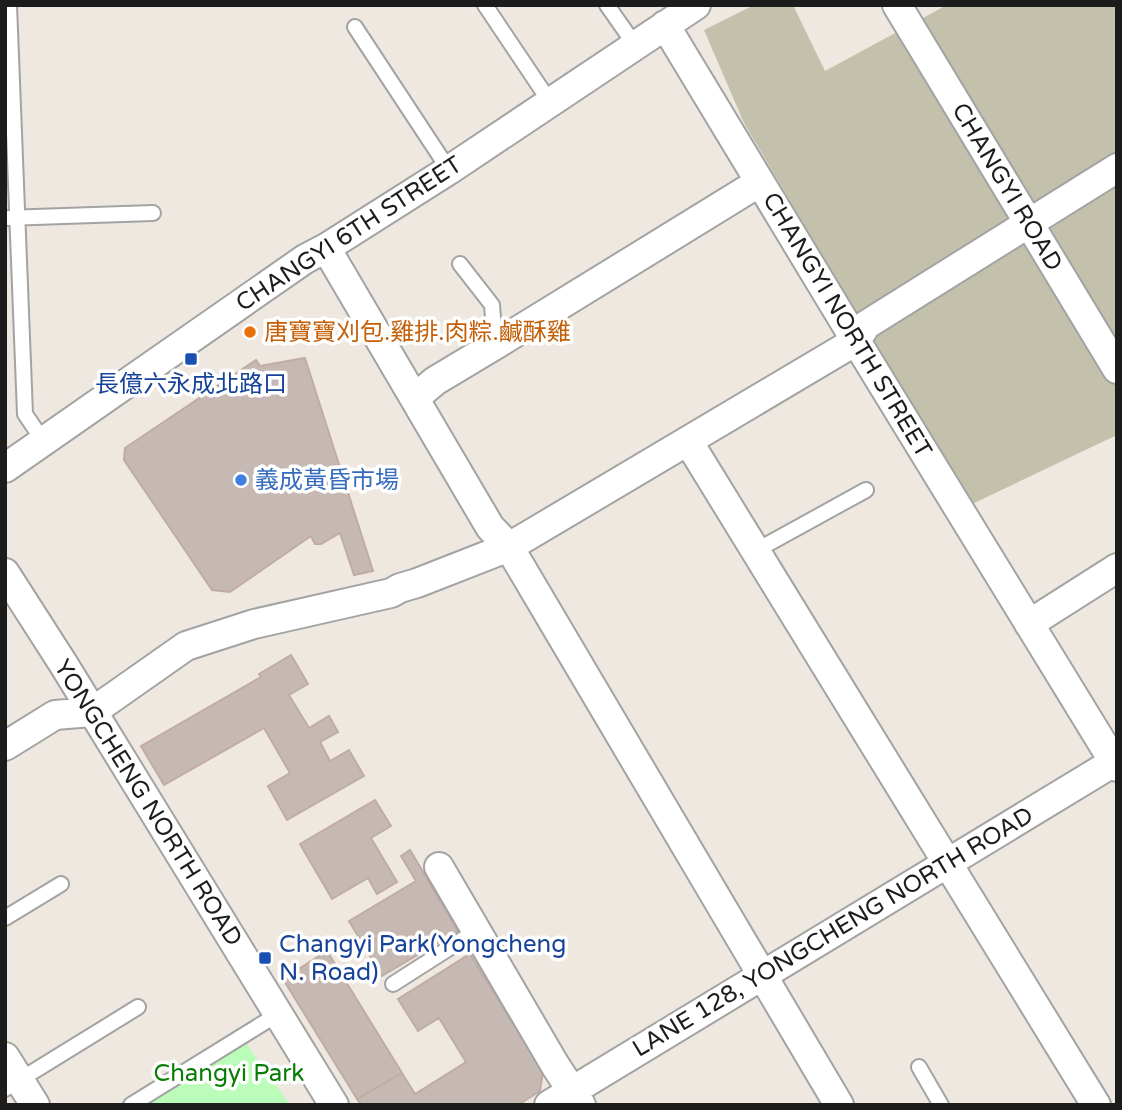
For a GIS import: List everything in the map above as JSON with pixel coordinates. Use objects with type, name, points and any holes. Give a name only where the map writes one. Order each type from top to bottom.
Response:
[{"type":"street","name":"CHANGYI 6TH STREET","points":[[5,468],[295,266],[449,170],[696,5]]},
{"type":"street","name":"CHANGYI ROAD","points":[[897,5],[1117,369]]},
{"type":"street","name":"CHANGYI NORTH STREET","points":[[665,25],[1116,763]]},
{"type":"street","points":[[5,746],[55,715],[92,712],[186,646],[254,624],[391,593],[509,547],[856,341],[866,325],[1117,168]]},
{"type":"street","points":[[415,398],[435,381],[760,182]]},
{"type":"street","points":[[326,248],[490,527],[509,547],[839,1105]]},
{"type":"street","points":[[688,440],[1096,1105]]},
{"type":"street","points":[[1029,624],[1117,568]]},
{"type":"street","name":"YONGCHENG NORTH ROAD","points":[[5,573],[334,1105]]},
{"type":"street","name":"LANE 128, YONGCHENG NORTH ROAD","points":[[567,1100],[762,975],[1116,763]]},
{"type":"street","points":[[439,867],[567,1100]]},
{"type":"street","points":[[10,1075],[35,1105]]},
{"type":"lane","points":[[9,5],[11,218],[24,414],[44,442]]},
{"type":"lane","points":[[485,5],[550,102]]},
{"type":"lane","points":[[607,5],[635,45]]},
{"type":"lane","points":[[355,27],[449,170]]},
{"type":"lane","points":[[11,218],[153,213]]},
{"type":"lane","points":[[460,264],[492,305],[495,345]]},
{"type":"lane","points":[[757,550],[866,490]]},
{"type":"lane","points":[[5,918],[61,884]]},
{"type":"lane","points":[[393,984],[476,932]]},
{"type":"lane","points":[[10,1075],[138,1007]]},
{"type":"lane","points":[[131,1105],[278,1014]]},
{"type":"lane","points":[[919,1066],[942,1105]]},
{"type":"shaded area","points":[[754,5],[793,5],[825,71],[947,5],[1117,5],[1117,435],[970,505],[744,123],[704,30]]},
{"type":"green space","name":"Changyi Park","points":[[236,1029],[290,1105],[129,1105]]},
{"type":"building","name":"義成黃昏市場","points":[[305,358],[373,571],[354,575],[340,533],[321,544],[315,544],[311,536],[230,592],[212,590],[124,460],[125,448],[256,360],[260,366]]},
{"type":"building","points":[[291,655],[308,684],[289,695],[309,728],[329,716],[338,732],[320,742],[330,761],[349,750],[364,776],[287,820],[268,786],[290,773],[264,728],[164,785],[141,746],[261,677],[259,674]]},
{"type":"building","points":[[375,800],[391,826],[371,838],[397,882],[377,894],[368,878],[332,899],[300,844]]},
{"type":"building","points":[[410,850],[458,931],[382,976],[349,921],[416,881],[401,856]]},
{"type":"building","points":[[327,951],[402,1073],[357,1099],[283,979]]},
{"type":"building","points":[[470,954],[543,1072],[540,1091],[518,1105],[361,1105],[357,1099],[402,1073],[415,1094],[466,1062],[439,1018],[418,1031],[398,999]]},
{"type":"place","name":"唐寶寶刈包.雞排.肉粽.鹹酥雞","points":[[250,332]]},
{"type":"place","name":"長億六永成北路口","points":[[191,359]]},
{"type":"place","name":"義成黃昏市場","points":[[241,480]]},
{"type":"place","name":"Changyi Park(Yongcheng N. Road)","points":[[265,958]]}]
